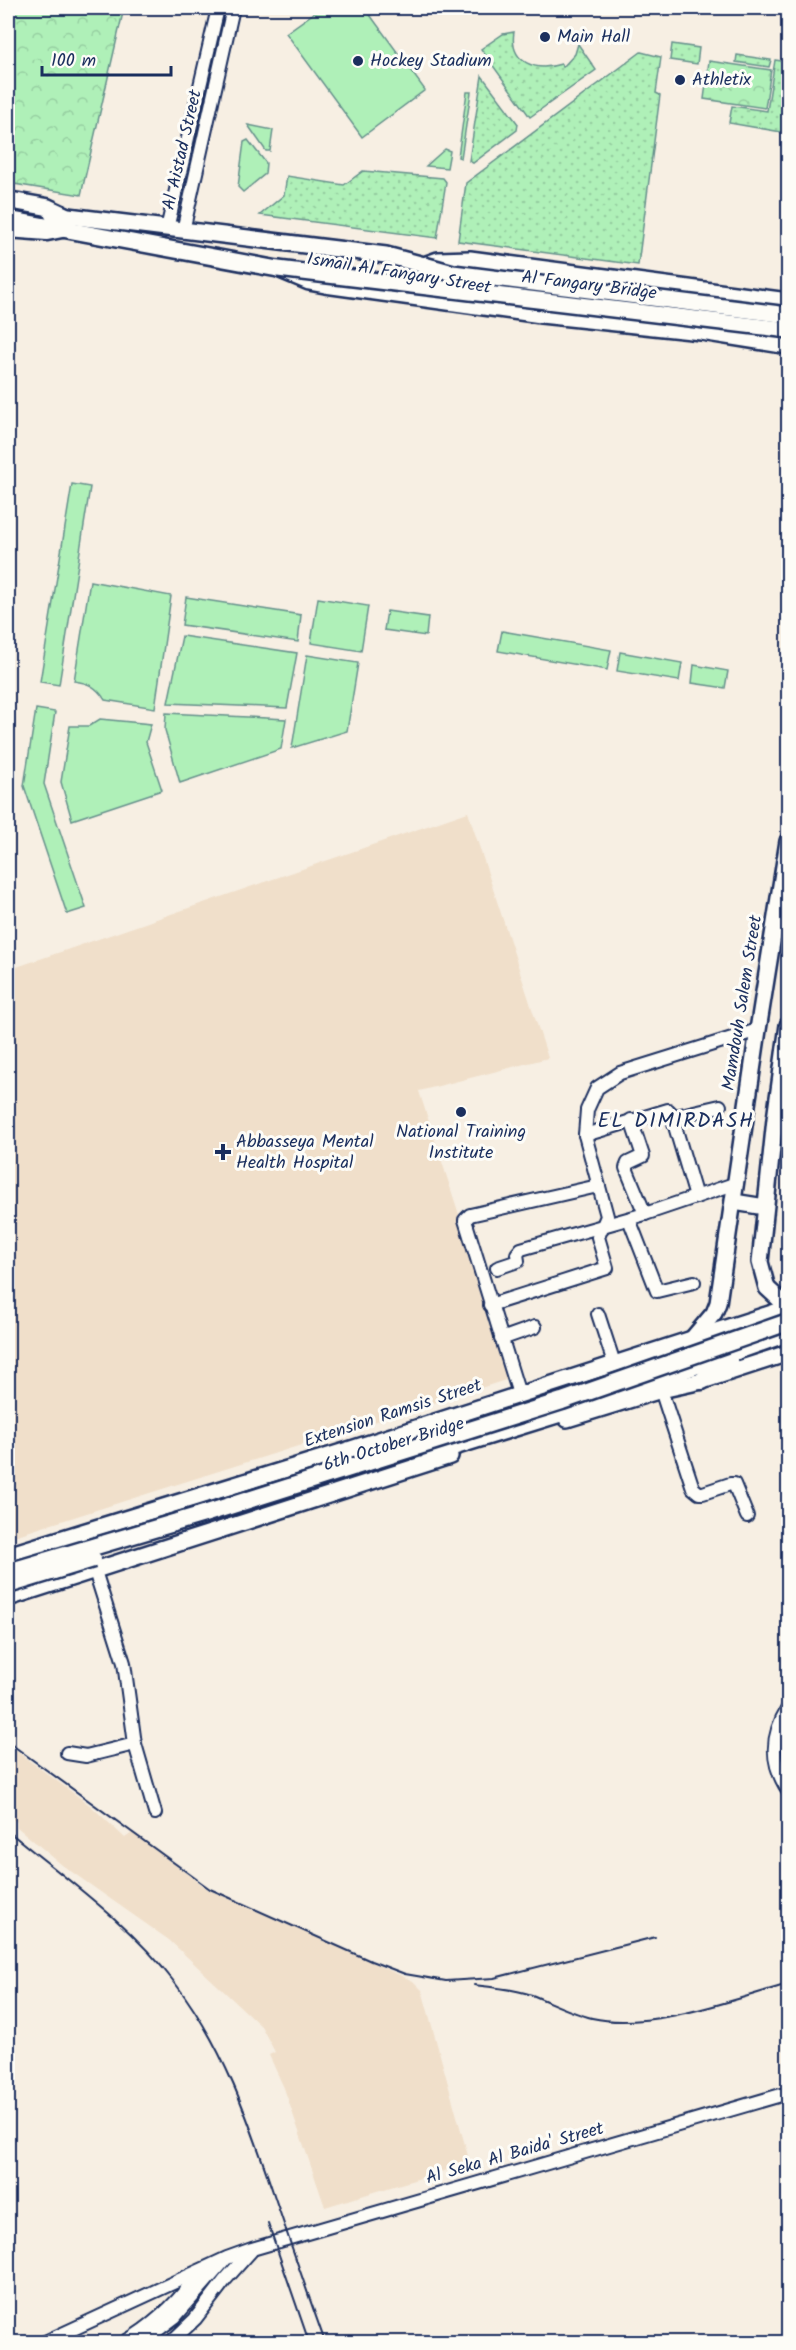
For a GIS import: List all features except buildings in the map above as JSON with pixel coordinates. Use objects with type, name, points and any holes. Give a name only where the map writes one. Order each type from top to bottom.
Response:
[{"type":"highway","points":[[8,200],[47,207],[63,222],[47,232],[8,229]]},
{"type":"highway","name":"6th October Bridge","points":[[8,1572],[204,1514],[562,1401],[789,1322]]},
{"type":"highway","name":"6th October Bridge","points":[[8,1585],[564,1412],[789,1333]]},
{"type":"highway","points":[[702,1382],[718,1369],[789,1345]]},
{"type":"main road","name":"Ismail Al Fangary Street","points":[[8,208],[278,269],[309,282],[325,285],[526,314],[719,335],[789,346]]},
{"type":"main road","name":"Ismail Al Fangary Street","points":[[8,219],[167,229],[386,255],[423,265],[438,260],[470,259],[789,301]]},
{"type":"main road","name":"Al Fangary Bridge","points":[[423,265],[453,273],[789,315]]},
{"type":"main road","name":"Al Fangary Bridge","points":[[278,269],[789,330]]},
{"type":"main road","points":[[719,335],[728,315],[725,293]]},
{"type":"main road","points":[[746,339],[742,316],[753,296]]},
{"type":"main road","name":"Mamdouh Salem Street","points":[[690,1341],[714,1313],[718,1303],[758,1030],[789,841]]},
{"type":"main road","points":[[789,1025],[760,1262],[764,1281],[772,1294],[789,1302]]},
{"type":"main road","points":[[734,1202],[765,1207]]},
{"type":"main road","name":"Extension Ramsis Street","points":[[8,1555],[345,1451],[789,1308]]},
{"type":"main road","points":[[8,1598],[661,1390],[702,1382],[789,1353]]},
{"type":"main road","points":[[345,1451],[338,1457],[335,1466],[340,1484],[347,1489]]},
{"type":"main road","points":[[142,1514],[158,1517],[165,1522],[167,1528],[164,1540],[151,1552]]},
{"type":"street","name":"Al Aistad Street","points":[[167,229],[218,8]]},
{"type":"street","name":"Al Aistad Street","points":[[183,231],[233,8]]},
{"type":"street","points":[[490,1305],[606,1269],[608,1266],[598,1237],[605,1226],[607,1216],[585,1135],[585,1120],[597,1088],[606,1080],[620,1074],[758,1030]]},
{"type":"street","points":[[672,1118],[720,1106]]},
{"type":"street","points":[[585,1135],[668,1110],[696,1197]]},
{"type":"street","points":[[632,1120],[643,1156],[628,1163],[626,1168],[645,1214]]},
{"type":"street","points":[[497,1268],[518,1261],[517,1254],[521,1249],[629,1219],[737,1183]]},
{"type":"street","points":[[519,1394],[464,1224],[467,1217],[598,1186]]},
{"type":"street","points":[[629,1219],[657,1291],[694,1282]]},
{"type":"street","points":[[598,1314],[614,1363]]},
{"type":"street","points":[[501,1340],[536,1327]]},
{"type":"street","points":[[661,1390],[693,1488],[703,1492],[730,1484],[734,1485],[747,1516]]},
{"type":"street","points":[[95,1570],[124,1664],[135,1744],[155,1813]]},
{"type":"street","points":[[789,1708],[778,1728],[774,1750],[778,1772],[789,1790]]},
{"type":"street","points":[[67,1753],[86,1756],[135,1744]]},
{"type":"street","name":"Al Seka Al Baida' Street","points":[[45,2343],[227,2258],[252,2249],[789,2093]]},
{"type":"street","points":[[171,2343],[195,2319],[252,2249]]},
{"type":"street","points":[[142,2343],[175,2317],[227,2258]]},
{"type":"street","points":[[125,2343],[163,2316],[184,2294],[201,2270]]},
{"type":"shaded area","name":"Abbasseya Mental Health Hospital","points":[[468,812],[548,1058],[419,1091],[512,1378],[8,1538],[8,970]]},
{"type":"shaded area","points":[[8,1745],[91,1806],[125,1838],[132,1833],[207,1889],[413,1981],[422,1990],[470,2163],[325,2207],[284,2088],[269,2055],[275,2052],[261,2026],[169,1940],[62,1865],[17,1827],[17,1822],[8,1817]]},
{"type":"green space","points":[[8,8],[124,8],[81,195],[8,183]]},
{"type":"green space","points":[[321,8],[365,8],[425,90],[362,137],[286,33]]},
{"type":"green space","points":[[514,32],[516,51],[526,63],[542,67],[561,64],[563,67],[575,54],[578,44],[596,70],[530,117],[481,49],[503,34]]},
{"type":"green space","points":[[672,44],[699,48],[697,64],[670,60]]},
{"type":"green space","points":[[641,52],[661,57],[656,93],[660,95],[638,265],[458,241],[466,183]]},
{"type":"green space","points":[[737,55],[771,60],[769,67],[736,62]]},
{"type":"green space","points":[[775,60],[788,62],[788,133],[729,123],[732,106],[767,111]]},
{"type":"green space","points":[[709,61],[771,70],[765,108],[704,99]]},
{"type":"green space","points":[[482,76],[518,124],[517,130],[473,163],[469,161]]},
{"type":"green space","points":[[467,92],[471,92],[461,158],[458,157]]},
{"type":"green space","points":[[248,125],[273,130],[270,151],[266,151]]},
{"type":"green space","points":[[248,140],[266,163],[265,174],[243,192],[238,187],[244,142]]},
{"type":"green space","points":[[445,149],[450,151],[447,168],[426,166]]},
{"type":"green space","points":[[363,171],[443,178],[446,182],[437,238],[260,215],[284,195],[287,176],[344,185]]},
{"type":"green space","points":[[72,484],[90,487],[59,685],[40,682]]},
{"type":"green space","points":[[90,581],[171,596],[155,708],[105,700],[92,686],[74,681]]},
{"type":"green space","points":[[186,597],[301,615],[298,642],[182,625]]},
{"type":"green space","points":[[318,598],[368,606],[361,651],[311,643]]},
{"type":"green space","points":[[387,611],[428,617],[426,636],[384,630]]},
{"type":"green space","points":[[502,631],[611,650],[607,670],[498,651]]},
{"type":"green space","points":[[182,636],[297,653],[287,708],[168,703]]},
{"type":"green space","points":[[620,652],[682,663],[679,681],[617,671]]},
{"type":"green space","points":[[307,655],[358,663],[347,731],[292,748]]},
{"type":"green space","points":[[694,665],[728,671],[725,688],[692,683]]},
{"type":"green space","points":[[36,709],[55,712],[44,784],[86,908],[67,914],[24,786]]},
{"type":"green space","points":[[166,713],[286,719],[281,749],[180,783],[165,730]]},
{"type":"green space","points":[[100,719],[151,724],[146,742],[162,790],[72,820],[61,782],[70,726],[89,726]]},
{"type":"railway","points":[[8,1742],[210,1889],[405,1974],[446,1981],[494,1978],[655,1937]]},
{"type":"railway","points":[[8,1831],[96,1903],[138,1941],[157,1961],[192,2007],[221,2058],[244,2110],[325,2342]]},
{"type":"railway","points":[[474,1985],[525,1993],[584,2016],[614,2021],[639,2020],[690,2012],[788,1984]]},
{"type":"railway","points":[[268,2223],[309,2342]]},
{"type":"place","name":"Main Hall","points":[[545,37]]},
{"type":"place","name":"Hockey Stadium","points":[[358,61]]},
{"type":"place","name":"Athletix","points":[[680,80]]},
{"type":"place","name":"National Training Institute","points":[[461,1112]]},
{"type":"place","name":"Abbasseya Mental Health Hospital","points":[[223,1152]]},
{"type":"district","name":"EL DIMIRDASH","points":[[676,1121]]}]
